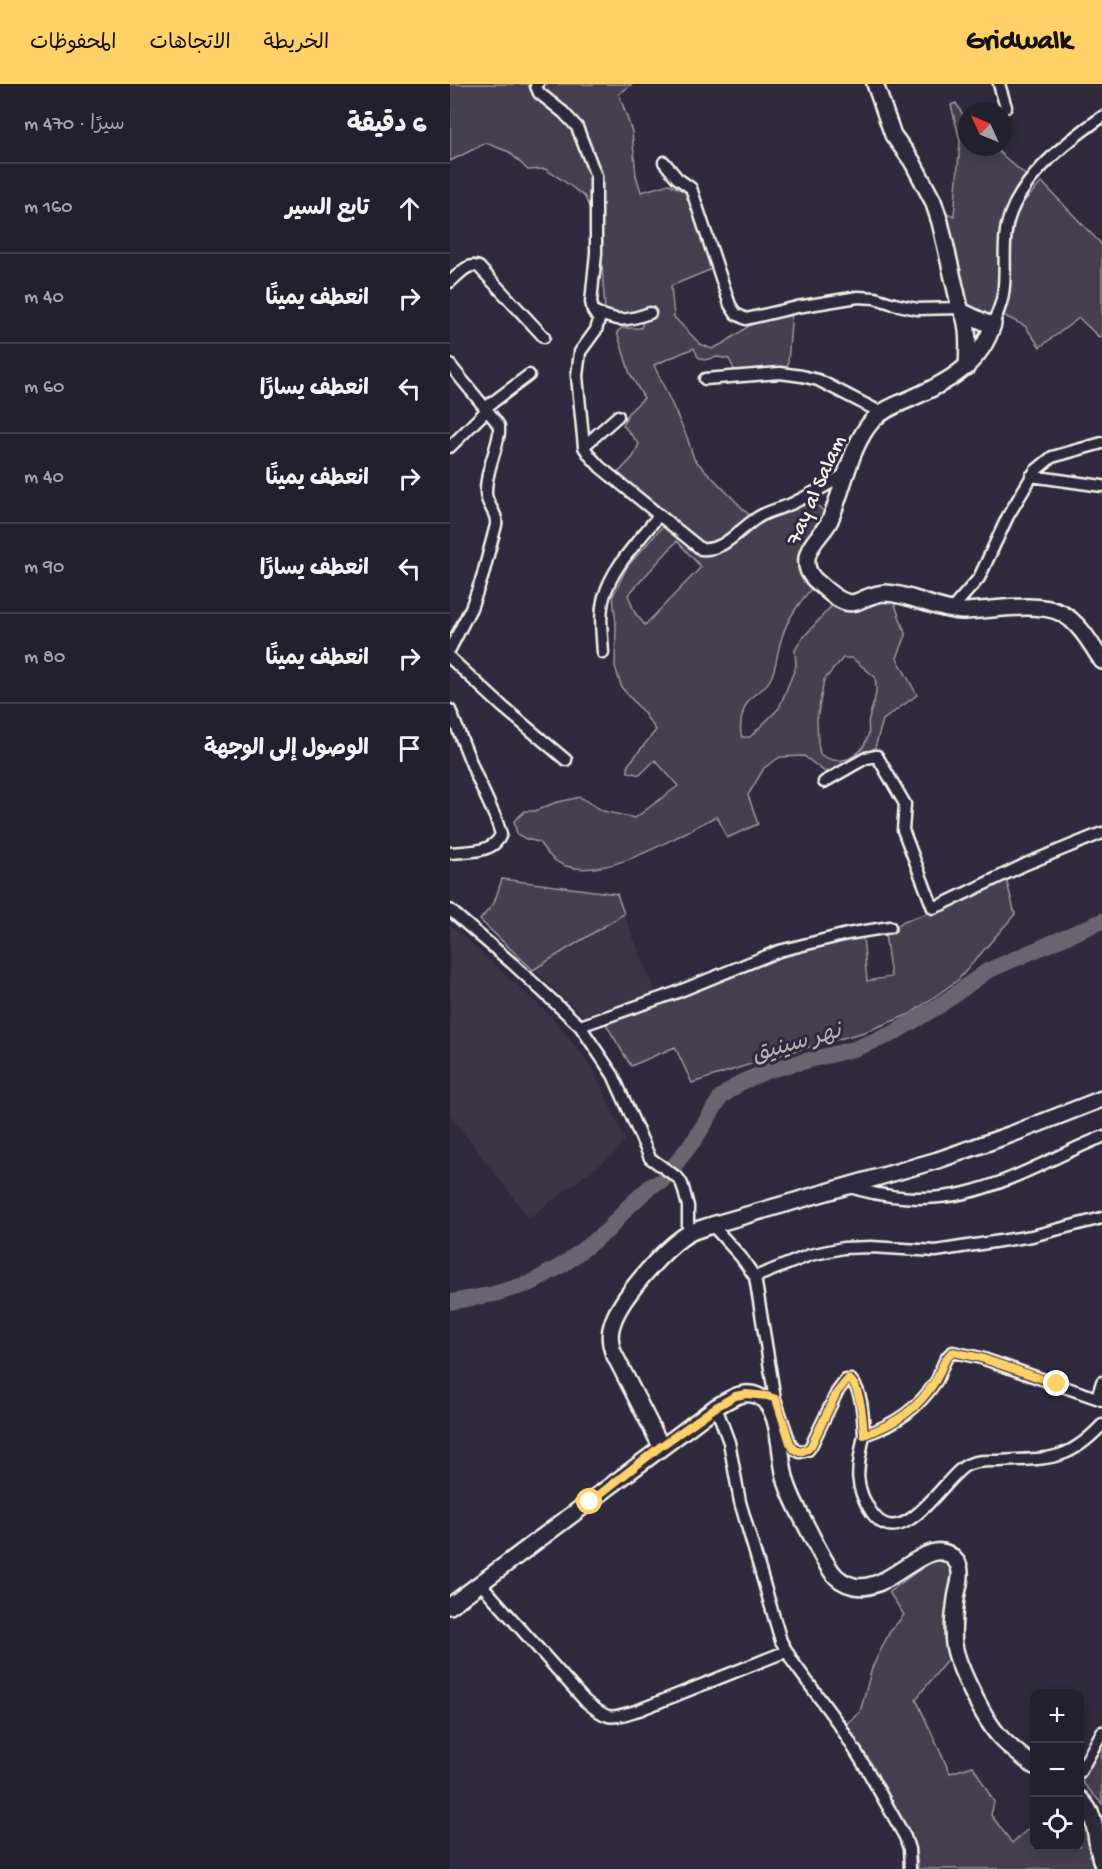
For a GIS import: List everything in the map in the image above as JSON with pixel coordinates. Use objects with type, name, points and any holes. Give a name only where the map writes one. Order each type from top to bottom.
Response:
[{"type":"street","points":[[538,84],[536,86],[539,93],[577,127],[596,177],[596,253],[591,302],[593,311],[599,320],[580,352],[577,375],[586,452],[600,467],[701,549],[710,550],[727,542],[757,517],[808,496],[845,474]]},
{"type":"street","points":[[875,84],[894,135],[912,161],[933,201],[940,222],[968,346],[967,367]]},
{"type":"street","points":[[999,84],[1004,102]]},
{"type":"street","points":[[967,367],[983,345],[1003,294],[1007,224],[1016,203],[1048,161],[1066,144],[1102,117]]},
{"type":"street","points":[[664,162],[677,178],[691,188],[730,305],[740,317],[755,318],[797,307],[858,297],[875,298],[917,309],[961,310],[986,323],[993,324]]},
{"type":"street","points":[[450,282],[469,266],[479,267],[544,337]]},
{"type":"street","points":[[593,311],[611,319],[628,320],[650,313]]},
{"type":"street","points":[[450,365],[499,426],[500,433],[486,493],[496,516],[496,525],[482,578],[471,608],[450,649]]},
{"type":"street","name":"7ay al Salam","points":[[967,367],[935,388],[882,412],[868,426],[845,474],[831,518],[809,550],[807,566],[812,576],[846,603],[886,593],[951,610],[1003,608],[1052,610],[1071,620],[1102,661]]},
{"type":"street","points":[[705,379],[780,373],[802,376],[818,380],[882,412]]},
{"type":"street","points":[[450,447],[486,409],[529,375]]},
{"type":"street","points":[[584,446],[618,416]]},
{"type":"street","points":[[951,610],[979,578],[1008,516],[1031,476],[1052,457],[1102,443]]},
{"type":"street","points":[[1031,476],[1102,486]]},
{"type":"street","points":[[603,653],[601,622],[604,596],[616,568],[659,515]]},
{"type":"street","points":[[450,658],[566,760]]},
{"type":"street","points":[[450,710],[501,834],[497,842],[488,848],[450,853]]},
{"type":"street","points":[[824,782],[866,758],[877,756],[905,804],[903,830],[933,908],[1026,864],[1102,833]]},
{"type":"street","points":[[450,910],[580,1026],[613,1075],[650,1158],[678,1178],[682,1184],[688,1206],[688,1234]]},
{"type":"street","points":[[580,1026],[675,993],[779,951],[847,934],[890,927]]},
{"type":"street","points":[[661,1446],[610,1342],[611,1326],[618,1310],[666,1250],[688,1234],[712,1225],[938,1160],[1102,1099]]},
{"type":"street","points":[[846,1186],[878,1195],[912,1197],[957,1195],[1010,1177],[1102,1137]]},
{"type":"street","points":[[755,1277],[810,1255],[843,1248],[872,1247],[936,1251],[1032,1236],[1102,1218]]},
{"type":"street","points":[[712,1225],[741,1257],[755,1277],[776,1399],[792,1447],[797,1452],[804,1452],[811,1446],[837,1392],[846,1380],[849,1379],[854,1384],[860,1403],[864,1435],[858,1473],[860,1494],[874,1517],[884,1524],[889,1525],[908,1520],[920,1512],[957,1472],[967,1465],[985,1461],[1051,1458],[1065,1454],[1083,1443],[1102,1425]]},
{"type":"street","points":[[864,1435],[885,1428],[918,1404],[939,1376],[947,1357],[953,1352],[981,1358],[1099,1399],[1102,1382]]},
{"type":"street","points":[[450,1606],[716,1407],[741,1394],[776,1399]]},
{"type":"street","points":[[758,1396],[772,1410],[786,1483],[823,1559],[842,1582],[863,1588],[881,1583],[927,1554],[937,1551],[950,1555],[957,1562],[960,1574],[954,1617],[954,1645],[964,1675],[992,1727],[999,1736],[1030,1762]]},
{"type":"street","points":[[716,1407],[729,1443],[741,1502],[781,1641],[840,1726],[869,1773],[905,1837],[909,1849],[910,1869]]},
{"type":"street","points":[[481,1584],[585,1701],[604,1716],[615,1718],[639,1710],[786,1651]]},
{"type":"street","points":[[1084,1765],[1102,1732]]},
{"type":"street","points":[[1084,1803],[1097,1831],[1098,1853],[1102,1863]]},
{"type":"shaded area","points":[[450,84],[632,84],[619,94],[632,132],[636,175],[641,192],[669,184],[691,195],[712,269],[671,286],[674,317],[700,344],[712,349],[759,319],[792,311],[787,376],[737,375],[729,359],[718,357],[704,360],[698,357],[694,348],[654,365],[687,437],[694,459],[756,522],[811,499],[829,517],[803,567],[836,601],[893,587],[915,590],[894,602],[906,635],[897,658],[917,695],[883,720],[875,748],[829,775],[804,756],[780,757],[764,768],[748,795],[758,824],[727,838],[717,816],[664,844],[623,861],[583,869],[557,862],[539,842],[517,834],[514,821],[525,811],[535,811],[554,803],[580,797],[603,811],[635,818],[678,786],[655,760],[640,775],[628,772],[628,765],[656,730],[622,688],[615,667],[616,624],[613,596],[627,567],[662,527],[667,517],[617,474],[633,457],[639,444],[623,425],[628,413],[644,398],[630,374],[617,332],[622,328],[641,328],[644,319],[654,316],[650,307],[621,315],[605,311],[600,234],[585,197],[545,169],[528,170],[509,152],[486,143],[450,161]],"holes":[[[677,541],[701,567],[645,625],[635,613],[628,595]],[[814,585],[835,602],[795,650],[796,666],[779,708],[750,737],[742,737],[741,722],[746,706],[771,678],[780,642],[795,610]],[[843,658],[852,658],[875,677],[876,694],[868,720],[869,732],[865,744],[855,755],[842,760],[835,760],[820,754],[817,719],[824,680]]]},
{"type":"shaded area","points":[[956,103],[958,106],[958,133],[951,105]]},
{"type":"shaded area","points":[[959,156],[1003,156],[1029,178],[1006,219],[1001,297],[991,320],[968,308],[959,279],[945,212],[954,216]]},
{"type":"shaded area","points":[[1042,182],[1102,245],[1102,335],[1100,338],[1079,318],[1040,347],[1025,326],[1003,315],[1014,221],[1019,207]]},
{"type":"shaded area","points":[[1001,877],[1006,878],[1015,914],[958,980],[910,1014],[865,1032],[779,1055],[692,1083],[675,1047],[631,1066],[604,1021],[773,957],[863,936],[867,981],[891,977],[885,934],[904,921],[961,902]]},
{"type":"shaded area","points":[[502,879],[617,894],[624,914],[533,970],[480,920],[494,903]]},
{"type":"shaded area","points":[[624,914],[656,994],[589,1021],[533,970]]},
{"type":"shaded area","points":[[450,924],[553,1018],[594,1070],[625,1140],[615,1153],[529,1218],[450,1115]]},
{"type":"shaded area","points":[[943,1557],[954,1567],[952,1654],[916,1699],[950,1773],[973,1766],[994,1802],[991,1815],[1012,1843],[1030,1827],[1030,1851],[1084,1851],[1084,1810],[1098,1869],[918,1869],[911,1837],[846,1724],[860,1712],[872,1668],[889,1633],[904,1615],[889,1592],[933,1560]]},
{"type":"shaded area","points":[[1102,1745],[1102,1804],[1084,1784],[1084,1778]]},
{"type":"waterway","name":"نهر سينيق","points":[[450,1302],[494,1294],[531,1283],[564,1264],[608,1230],[651,1186],[662,1181],[695,1139],[721,1097],[740,1083],[769,1070],[854,1049],[892,1034],[939,1006],[987,971],[1102,921]]},
{"type":"route","points":[[590,1502],[661,1446],[716,1407],[741,1394],[776,1399],[790,1443],[797,1452],[804,1452],[811,1446],[837,1392],[848,1379],[852,1380],[860,1403],[864,1435],[885,1428],[918,1404],[939,1376],[947,1357],[953,1352],[981,1358],[1057,1384]]}]
